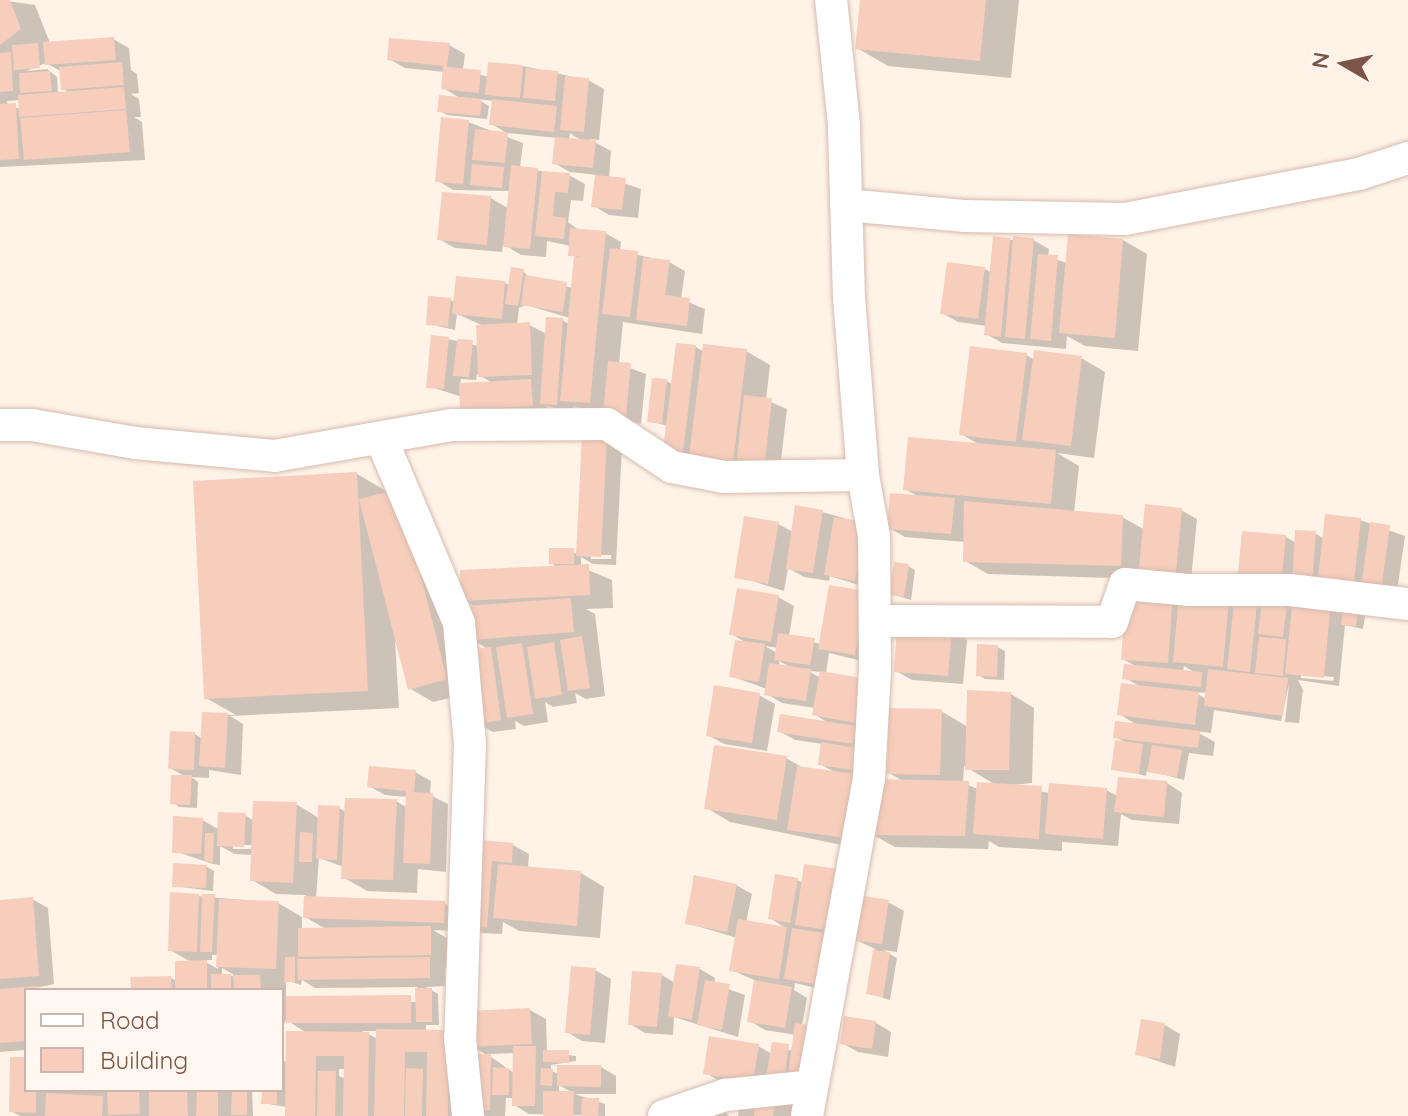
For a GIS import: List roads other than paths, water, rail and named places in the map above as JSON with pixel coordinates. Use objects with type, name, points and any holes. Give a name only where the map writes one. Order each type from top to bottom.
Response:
[{"type":"street","points":[[664,1116],[725,1095],[809,1101],[869,778],[876,621],[874,536],[863,475],[831,0]]},
{"type":"street","points":[[846,205],[965,216],[1125,219],[1359,174],[1408,158]]},
{"type":"street","points":[[0,425],[32,425],[135,443],[274,456],[452,425],[607,424],[672,467],[724,477],[863,475]]},
{"type":"street","points":[[381,438],[459,623],[470,744],[460,1038],[468,1116]]},
{"type":"street","points":[[876,621],[1112,622],[1125,584],[1290,590],[1408,604]]}]
